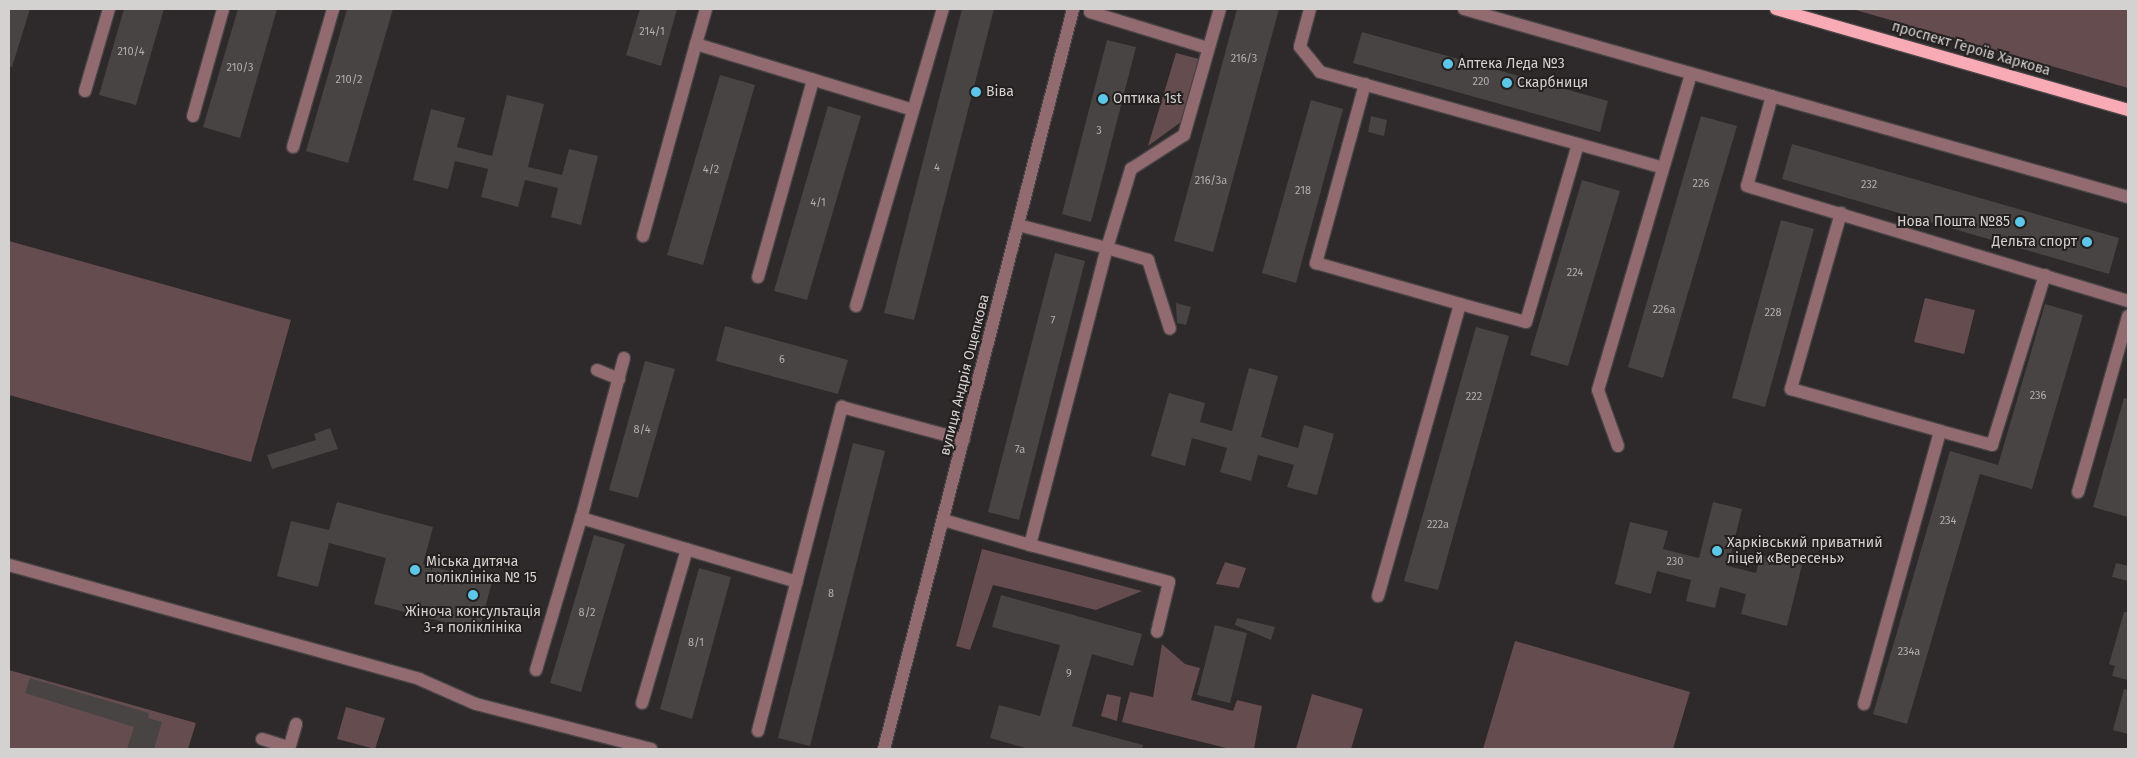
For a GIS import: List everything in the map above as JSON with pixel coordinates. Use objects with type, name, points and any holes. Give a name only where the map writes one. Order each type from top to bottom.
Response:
[{"type":"main road","name":"проспект Героїв Харкова","points":[[1776,9],[2128,110]]},
{"type":"street","points":[[85,91],[109,9]]},
{"type":"street","points":[[193,116],[223,9]]},
{"type":"street","points":[[293,147],[332,9]]},
{"type":"street","points":[[643,236],[706,9]]},
{"type":"street","points":[[856,306],[943,9]]},
{"type":"street","name":"вулиця Андрія Ощепкова","points":[[884,749],[1074,9]]},
{"type":"street","points":[[1030,545],[1107,248],[1131,169],[1184,135],[1220,9]]},
{"type":"street","points":[[1310,9],[1300,47],[1320,72],[1663,168]]},
{"type":"street","points":[[1464,9],[2128,197]]},
{"type":"street","points":[[1090,12],[1208,48]]},
{"type":"street","points":[[696,44],[913,110]]},
{"type":"street","points":[[1618,446],[1598,390],[1691,73]]},
{"type":"street","points":[[758,277],[813,80]]},
{"type":"street","points":[[1365,84],[1316,262],[1460,304],[1526,322],[1578,144]]},
{"type":"street","points":[[1772,96],[1747,186],[2128,301]]},
{"type":"street","points":[[1841,213],[1791,389],[1992,445],[2045,275]]},
{"type":"street","points":[[1018,225],[1148,260],[1170,329]]},
{"type":"street","points":[[1378,596],[1460,304]]},
{"type":"street","points":[[2078,492],[2128,316]]},
{"type":"street","points":[[536,670],[581,518],[624,358]]},
{"type":"street","points":[[597,370],[619,378]]},
{"type":"street","points":[[758,731],[842,407],[964,440]]},
{"type":"street","points":[[1864,704],[1940,431]]},
{"type":"street","points":[[581,518],[797,582]]},
{"type":"street","points":[[943,520],[1169,582],[1157,632]]},
{"type":"street","points":[[642,703],[686,549]]},
{"type":"street","points":[[9,565],[419,679],[476,704],[651,749]]},
{"type":"street","points":[[262,739],[289,748],[296,724]]},
{"type":"shaded area","points":[[1852,9],[2128,9],[2128,88]]},
{"type":"shaded area","points":[[1176,53],[1199,59],[1181,122],[1148,146]]},
{"type":"shaded area","points":[[9,241],[291,320],[251,462],[9,395]]},
{"type":"shaded area","points":[[1925,298],[1975,310],[1964,354],[1914,342]]},
{"type":"shaded area","points":[[982,549],[1142,591],[1096,610],[993,585],[970,650],[956,646]]},
{"type":"shaded area","points":[[1225,562],[1246,568],[1239,588],[1216,584]]},
{"type":"shaded area","points":[[1515,641],[1690,692],[1673,749],[1483,749]]},
{"type":"shaded area","points":[[1162,644],[1185,664],[1200,668],[1191,700],[1233,711],[1237,700],[1262,706],[1254,749],[1230,749],[1122,722],[1130,692],[1153,697]]},
{"type":"shaded area","points":[[9,670],[196,723],[188,749],[9,749]]},
{"type":"shaded area","points":[[1107,694],[1121,697],[1117,721],[1101,716]]},
{"type":"shaded area","points":[[1312,694],[1363,709],[1351,749],[1296,749]]},
{"type":"shaded area","points":[[346,707],[385,718],[375,749],[337,739]]},
{"type":"building","points":[[9,9],[30,9],[12,67],[9,67]]},
{"type":"building","points":[[124,9],[164,9],[136,105],[99,95]]},
{"type":"building","points":[[238,9],[277,9],[240,138],[203,127]]},
{"type":"building","points":[[347,9],[393,9],[348,163],[306,151]]},
{"type":"building","points":[[640,9],[677,9],[661,66],[626,55]]},
{"type":"building","points":[[962,9],[994,9],[914,320],[884,313]]},
{"type":"building","points":[[1237,9],[1279,9],[1213,252],[1174,241]]},
{"type":"building","points":[[1362,32],[1608,101],[1600,132],[1353,63]]},
{"type":"building","points":[[1107,40],[1136,47],[1091,222],[1062,214]]},
{"type":"building","points":[[720,75],[755,85],[703,265],[667,255]]},
{"type":"building","points":[[507,95],[544,104],[528,167],[562,175],[569,149],[598,156],[581,225],[551,217],[558,188],[525,180],[518,207],[481,197],[488,169],[455,161],[448,189],[413,180],[431,109],[465,118],[457,147],[492,156]]},
{"type":"building","points":[[1311,100],[1343,109],[1296,283],[1262,273]]},
{"type":"building","points":[[828,106],[861,116],[807,300],[774,291]]},
{"type":"building","points":[[1371,116],[1387,120],[1384,136],[1368,132]]},
{"type":"building","points":[[1701,116],[1737,126],[1663,378],[1628,367]]},
{"type":"building","points":[[1792,144],[2119,238],[2109,274],[1782,179]]},
{"type":"building","points":[[1582,180],[1620,191],[1568,366],[1530,355]]},
{"type":"building","points":[[1781,220],[1814,229],[1765,407],[1732,398]]},
{"type":"building","points":[[1055,253],[1085,261],[1019,520],[988,512]]},
{"type":"building","points":[[1176,303],[1191,307],[1186,325],[1177,323]]},
{"type":"building","points":[[2045,304],[2083,315],[2032,489],[1980,474],[1907,724],[1873,714],[1950,451],[1998,465]]},
{"type":"building","points":[[725,326],[848,360],[838,394],[716,361]]},
{"type":"building","points":[[1476,327],[1509,336],[1438,590],[1404,581]]},
{"type":"building","points":[[645,361],[675,369],[638,498],[609,490]]},
{"type":"building","points":[[1249,368],[1278,376],[1261,437],[1298,448],[1304,425],[1334,434],[1317,495],[1287,487],[1294,465],[1258,455],[1251,481],[1220,472],[1227,448],[1192,438],[1185,466],[1151,456],[1169,393],[1205,403],[1200,422],[1232,431]]},
{"type":"building","points":[[2124,398],[2128,399],[2128,517],[2093,507]]},
{"type":"building","points":[[330,428],[338,449],[272,469],[267,455],[316,440],[314,434]]},
{"type":"building","points":[[853,443],[885,451],[810,746],[778,738]]},
{"type":"building","name":"Міська дитяча поліклініка № 15","points":[[337,502],[433,527],[423,564],[492,582],[479,631],[374,604],[386,558],[329,543],[318,587],[277,576],[291,521],[329,530]]},
{"type":"building","points":[[1713,502],[1742,509],[1728,566],[1756,573],[1760,555],[1802,565],[1787,626],[1741,614],[1746,594],[1720,587],[1715,608],[1686,601],[1691,580],[1657,571],[1651,594],[1615,584],[1630,522],[1668,531],[1663,549],[1699,558]]},
{"type":"building","points":[[594,535],[625,544],[581,692],[550,683]]},
{"type":"building","points":[[2116,563],[2128,566],[2128,581],[2112,577]]},
{"type":"building","points":[[699,568],[731,577],[692,719],[660,709]]},
{"type":"building","points":[[1001,595],[1142,634],[1133,666],[1092,654],[1072,726],[1143,745],[1142,749],[1029,749],[990,738],[999,705],[1040,716],[1060,645],[992,627]]},
{"type":"building","points":[[2124,612],[2128,612],[2128,680],[2112,676],[2115,666],[2109,664]]},
{"type":"building","points":[[1237,618],[1275,627],[1271,640],[1235,625]]},
{"type":"building","points":[[1215,625],[1247,633],[1230,703],[1197,695]]},
{"type":"building","points":[[30,678],[149,713],[148,718],[162,722],[154,749],[127,749],[134,727],[25,693]]},
{"type":"building","points":[[2124,689],[2128,690],[2128,734],[2113,730]]},
{"type":"place","name":"Аптека Леда №3","points":[[1448,64]]},
{"type":"place","name":"Скарбниця","points":[[1507,83]]},
{"type":"place","name":"Віва","points":[[976,92]]},
{"type":"place","name":"Оптика 1st","points":[[1103,99]]},
{"type":"place","name":"Нова Пошта №85","points":[[2020,222]]},
{"type":"place","name":"Дельта спорт","points":[[2087,242]]},
{"type":"place","name":"Харківський приватний ліцей «Вересень»","points":[[1717,551]]},
{"type":"place","name":"Міська дитяча поліклініка № 15","points":[[415,570]]},
{"type":"place","name":"Жіноча консультація 3-я поліклініка","points":[[473,595]]}]
